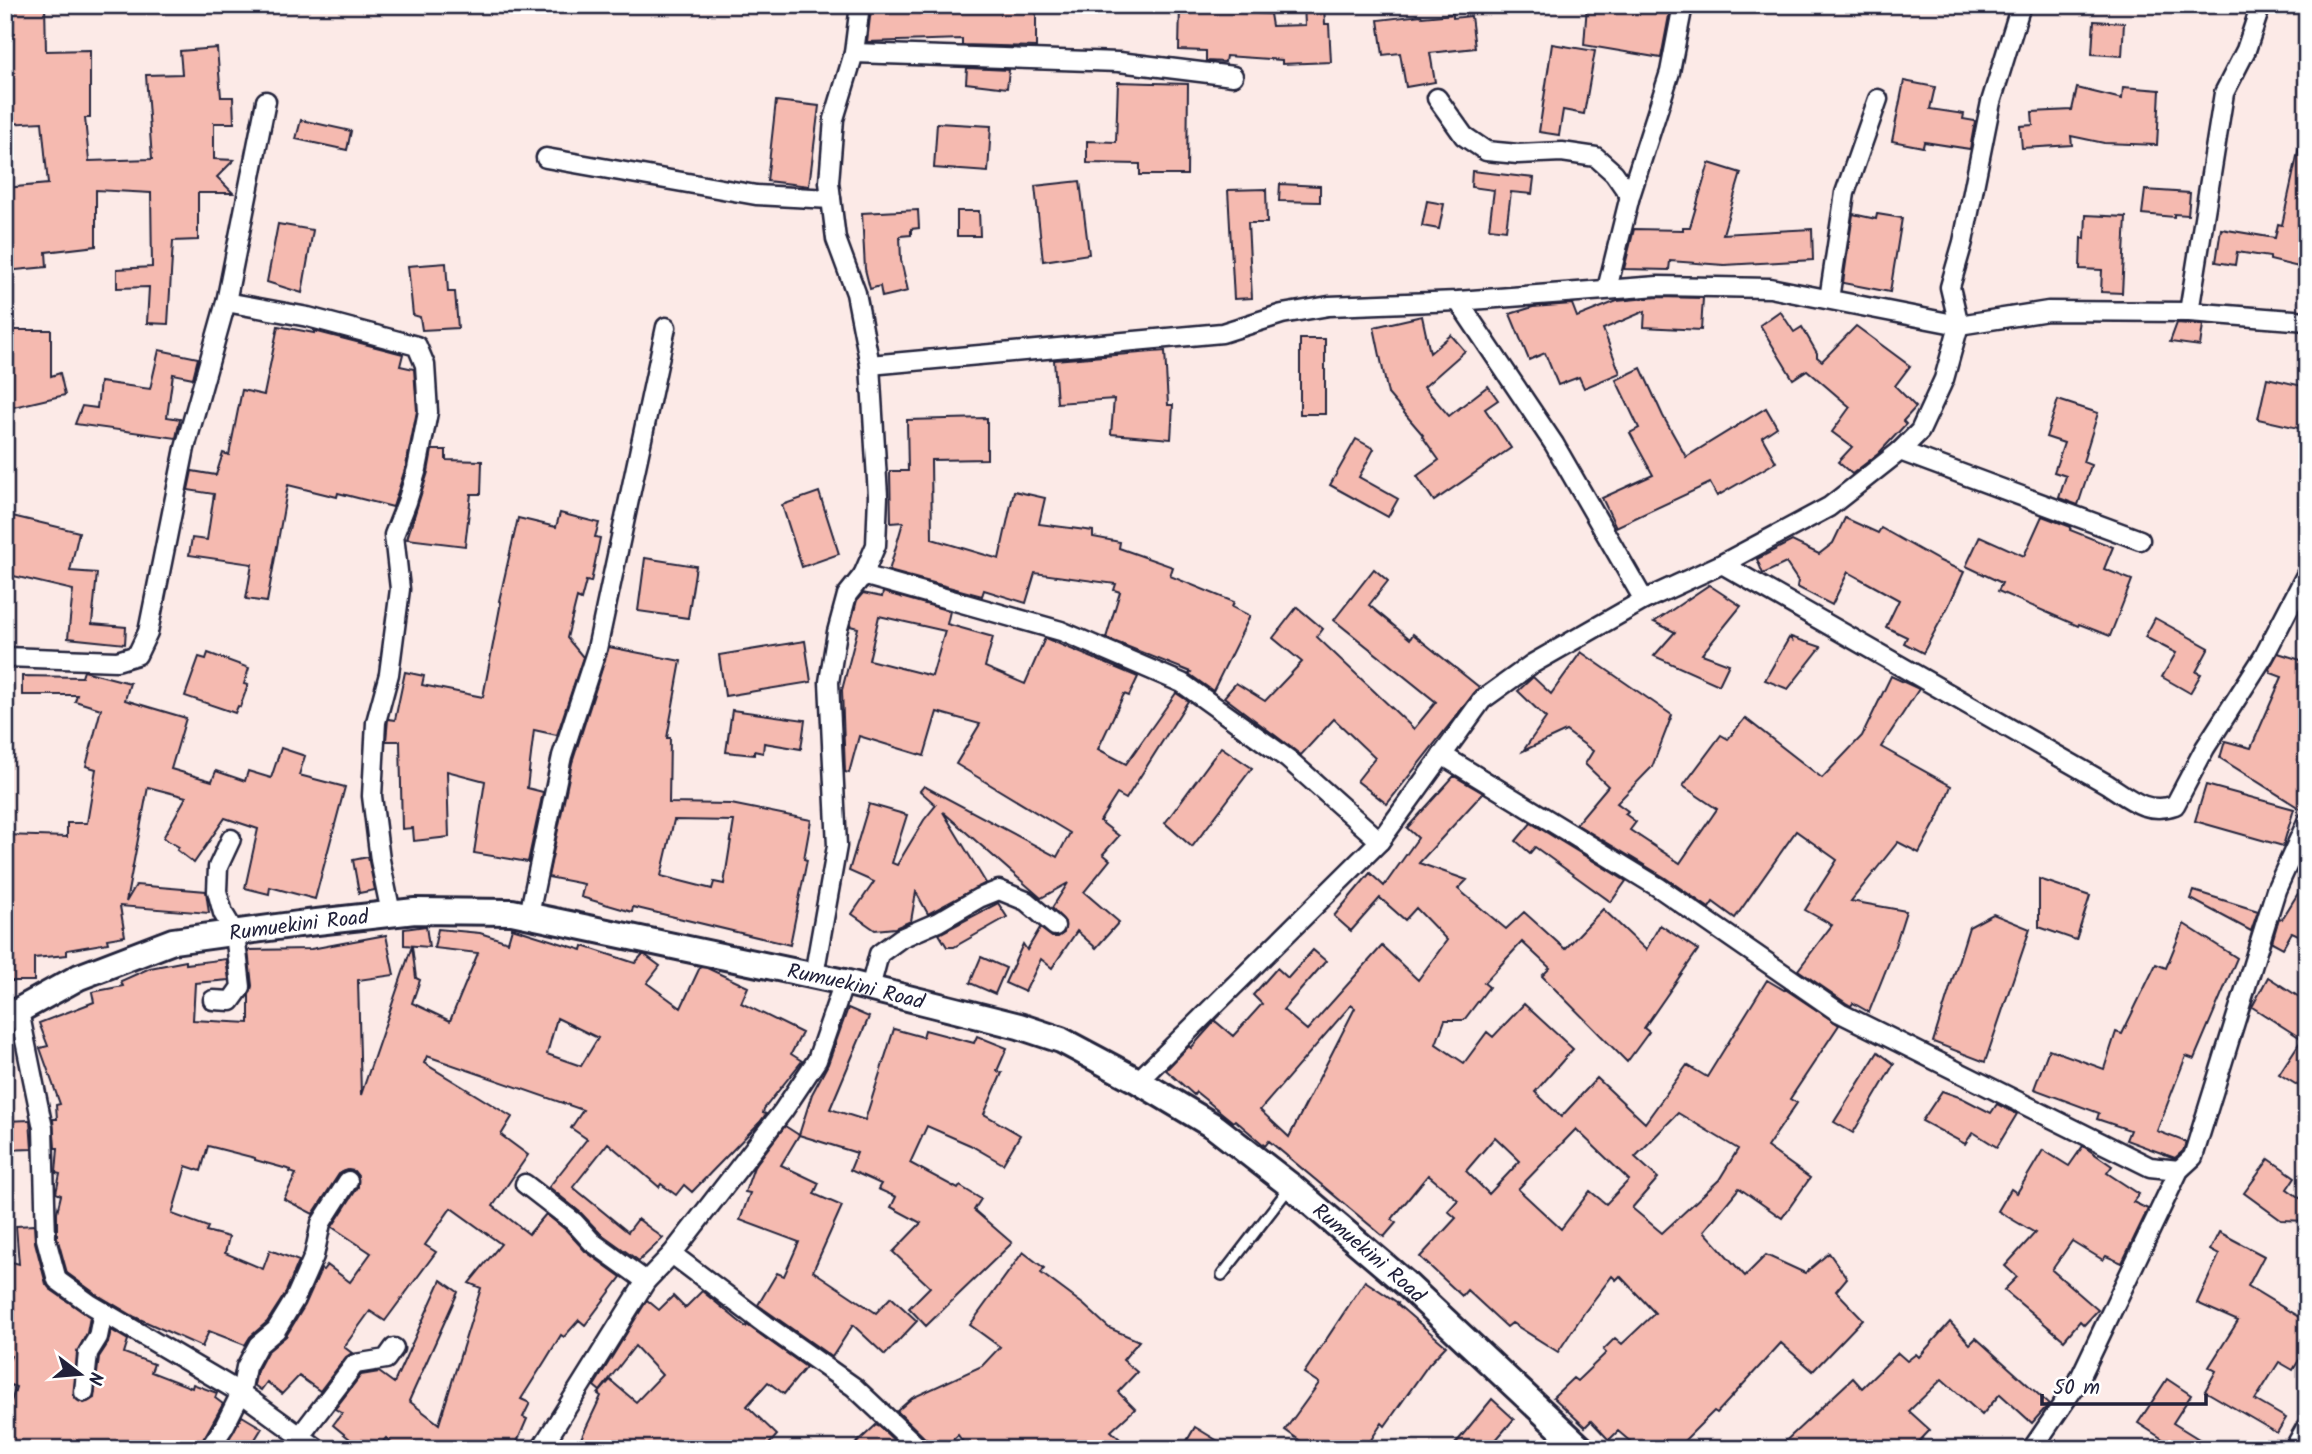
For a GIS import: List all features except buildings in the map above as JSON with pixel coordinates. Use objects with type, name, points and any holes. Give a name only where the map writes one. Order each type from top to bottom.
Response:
[{"type":"street","points":[[814,975],[836,846],[829,682],[837,632],[847,595],[863,575],[876,545],[878,496],[870,365],[856,293],[836,239],[829,182],[834,119],[854,53],[860,5]]},
{"type":"street","points":[[1606,289],[1630,196],[1670,72],[1683,5]]},
{"type":"street","points":[[1138,1081],[1380,841],[1482,700],[1532,664],[1644,600],[1722,564],[1829,507],[1900,451],[1920,431],[1944,379],[1959,325],[1950,287],[1963,242],[1991,102],[2021,5]]},
{"type":"street","points":[[2189,312],[2224,93],[2246,50],[2261,5]]},
{"type":"street","points":[[854,53],[1119,62],[1233,76]]},
{"type":"street","points":[[1437,98],[1464,136],[1486,151],[1518,154],[1562,152],[1596,157],[1614,173],[1630,196]]},
{"type":"street","points":[[1829,299],[1845,193],[1878,99]]},
{"type":"street","points":[[5,657],[117,661],[137,655],[148,632],[185,447],[226,302],[266,101]]},
{"type":"street","points":[[546,158],[756,195],[831,199]]},
{"type":"street","points":[[870,365],[1222,333],[1282,314],[1329,306],[1458,301],[1658,286],[1770,288],[1959,325],[2048,311],[2189,312],[2307,321]]},
{"type":"street","points":[[1458,301],[1555,444],[1644,600]]},
{"type":"street","points":[[226,302],[308,317],[417,346],[425,365],[428,412],[417,469],[394,535],[400,589],[389,674],[376,722],[372,796],[380,860],[391,913]]},
{"type":"street","points":[[529,915],[562,756],[597,649],[666,327]]},
{"type":"street","points":[[1900,451],[2140,540]]},
{"type":"street","points":[[1722,564],[2095,777],[2137,804],[2161,810],[2175,805],[2206,748],[2264,656],[2307,573]]},
{"type":"street","points":[[863,575],[1061,631],[1182,683],[1288,759],[1380,841]]},
{"type":"street","points":[[1442,755],[1658,887],[1840,1013],[2150,1167],[2179,1170]]},
{"type":"street","points":[[2032,1449],[2077,1382],[2179,1170],[2193,1157],[2276,890],[2307,822]]},
{"type":"street","points":[[213,1000],[231,1001],[240,987],[235,933],[223,912],[217,891],[218,867],[231,839]]},
{"type":"street","points":[[870,988],[879,954],[901,938],[999,890],[1026,901],[1055,926]]},
{"type":"street","name":"Rumuekini Road","points":[[12,1014],[79,977],[173,941],[391,913],[512,912],[814,975],[1019,1026],[1061,1040],[1138,1081],[1215,1127],[1291,1186],[1405,1283],[1582,1449]]},
{"type":"street","points":[[541,1449],[646,1281],[672,1254],[783,1111],[817,1060],[844,982]]},
{"type":"street","points":[[12,1014],[43,1128],[46,1240],[58,1280],[103,1312],[241,1393],[318,1449]]},
{"type":"street","points":[[209,1449],[224,1427],[241,1393],[246,1367],[258,1345],[276,1330],[295,1299],[314,1256],[321,1223],[348,1181]]},
{"type":"street","points":[[525,1184],[574,1222],[592,1242],[646,1281]]},
{"type":"street","points":[[672,1254],[854,1387],[920,1449]]},
{"type":"street","points":[[84,1392],[89,1353],[98,1337],[103,1312]]},
{"type":"street","points":[[300,1436],[355,1364],[386,1359],[394,1348]]},
{"type":"street","points":[[2294,1449],[2307,1426]]},
{"type":"lane","points":[[1222,1275],[1291,1186]]}]
